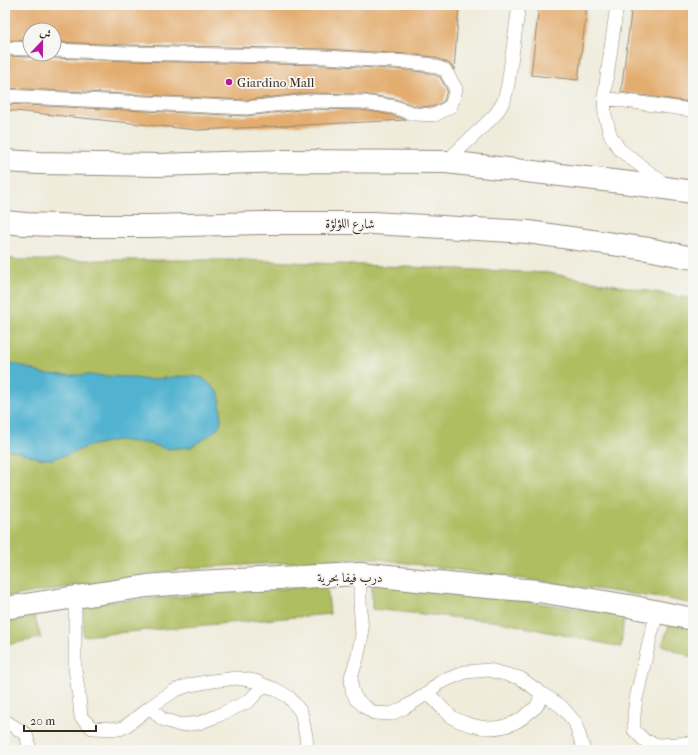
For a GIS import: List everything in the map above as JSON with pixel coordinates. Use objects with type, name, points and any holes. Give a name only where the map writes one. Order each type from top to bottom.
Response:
[{"type":"main road","points":[[5,161],[159,165],[285,161],[446,162],[693,192]]},
{"type":"main road","name":"شارع اللؤلؤة","points":[[5,222],[24,224],[107,226],[262,223],[373,223],[528,232],[648,249],[693,258]]},
{"type":"main road","name":"درب فيفا بحرية","points":[[5,608],[154,586],[197,582],[360,574],[538,591],[658,611],[693,619]]},
{"type":"lane","points":[[446,162],[495,115],[504,101],[508,84],[519,5]]},
{"type":"lane","points":[[617,5],[604,98],[605,116],[610,134],[619,149],[670,188]]},
{"type":"lane","points":[[5,48],[22,49]]},
{"type":"lane","points":[[5,96],[246,108],[309,101],[363,102],[394,106],[414,114],[435,115],[451,106],[456,88],[445,70],[431,65],[408,62],[325,57],[62,50]]},
{"type":"lane","points":[[604,98],[693,109]]},
{"type":"lane","points":[[360,574],[362,635],[357,659],[351,677],[352,690],[356,699],[364,706],[374,713],[391,714],[428,693],[439,683],[465,672],[489,670],[520,678],[561,706],[575,722],[583,747],[582,750]]},
{"type":"lane","points":[[75,597],[75,669],[81,717],[92,728],[120,729],[174,691],[190,685],[237,678],[255,681],[289,697],[302,712],[307,750]]},
{"type":"lane","points":[[658,611],[651,634],[636,699],[634,730],[645,741],[659,745],[693,743]]},
{"type":"lane","points":[[150,707],[162,719],[180,725],[199,723],[249,700],[264,685]]},
{"type":"lane","points":[[428,693],[452,718],[464,723],[488,728],[507,726],[517,721],[536,707],[541,693]]},
{"type":"lane","points":[[5,721],[26,734],[30,750]]},
{"type":"green space","points":[[5,258],[19,260],[244,260],[548,273],[693,299],[693,604],[668,599],[370,558],[190,568],[5,597]]},
{"type":"green space","points":[[372,580],[624,615],[621,647],[500,622],[372,609]]},
{"type":"green space","points":[[327,585],[330,614],[83,636],[83,604]]},
{"type":"green space","points":[[33,611],[41,638],[5,645],[5,618]]},
{"type":"green space","points":[[671,621],[693,626],[693,658],[662,645]]},
{"type":"water","points":[[5,361],[43,374],[126,377],[148,380],[191,376],[203,378],[219,393],[221,423],[216,430],[191,447],[167,449],[150,444],[117,440],[89,446],[52,459],[38,458],[5,449]]},
{"type":"building","points":[[5,5],[459,5],[454,70],[448,63],[434,57],[408,54],[325,49],[62,42],[62,22],[22,22],[22,41],[5,40]]},
{"type":"building","points":[[539,5],[587,5],[578,80],[531,75]]},
{"type":"building","points":[[632,5],[693,5],[693,101],[690,102],[621,92]]},
{"type":"building","points":[[5,56],[22,57],[22,62],[62,62],[62,58],[325,65],[407,70],[429,73],[440,77],[447,90],[444,101],[433,107],[416,106],[395,99],[363,94],[308,93],[246,100],[5,88]]},
{"type":"building","points":[[5,104],[246,116],[309,109],[362,110],[392,115],[407,120],[198,130],[5,110]]},
{"type":"place","name":"Giardino Mall","points":[[229,82]]}]
